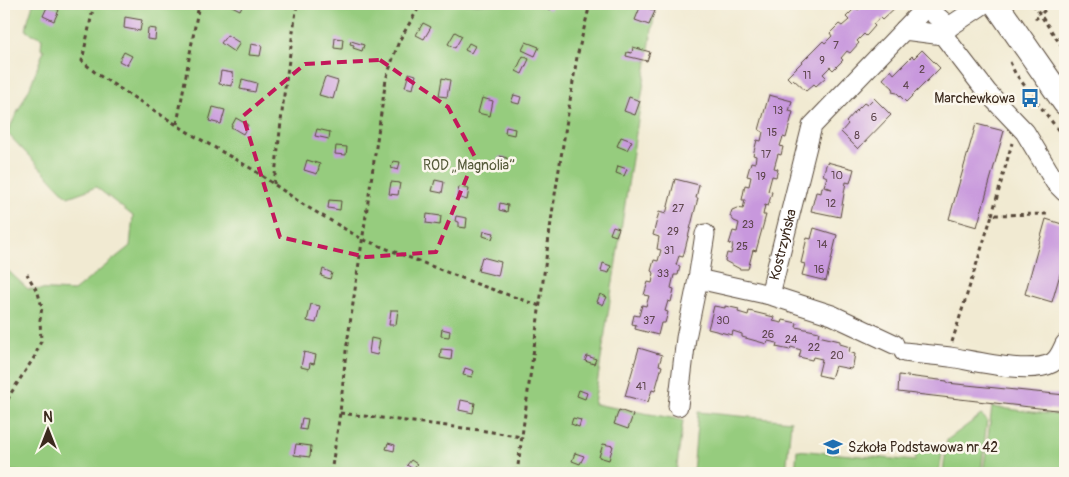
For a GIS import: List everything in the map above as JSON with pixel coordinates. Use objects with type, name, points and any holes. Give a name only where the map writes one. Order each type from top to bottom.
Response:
[{"type":"street","points":[[904,30],[946,31],[989,4],[1065,103]]},
{"type":"street","name":"Kostrzyńska","points":[[698,279],[770,294],[812,126],[926,7],[946,31]]},
{"type":"street","points":[[946,31],[987,92],[1025,132],[1055,182],[1065,192]]},
{"type":"street","points":[[678,406],[686,338],[705,234]]},
{"type":"street","points":[[770,294],[832,315],[899,348],[948,357],[1014,367],[1034,367],[1053,362],[1060,355],[1065,344]]},
{"type":"path","points":[[94,4],[82,61],[97,74],[252,169],[304,205],[362,239],[477,284],[540,306]]},
{"type":"path","points":[[177,124],[199,4]]},
{"type":"path","points":[[274,184],[297,4]]},
{"type":"path","points":[[331,473],[340,413],[346,351],[366,220],[379,116],[386,79],[399,41],[421,4]]},
{"type":"path","points":[[517,473],[576,57],[590,4]]},
{"type":"path","points":[[1033,4],[1065,51]]},
{"type":"path","points":[[1042,13],[1051,4]]},
{"type":"path","points":[[948,357],[1018,123]]},
{"type":"path","points":[[992,215],[1047,214]]},
{"type":"path","points":[[4,407],[35,356],[41,341],[40,320],[42,307],[38,293],[27,274]]},
{"type":"path","points":[[340,413],[522,437]]},
{"type":"path","points":[[4,465],[7,473]]},
{"type":"highlighted area","points":[[380,60],[448,107],[475,157],[436,252],[366,257],[280,237],[243,116],[305,64]]},
{"type":"green space","name":"ROD „Magnolia”","points":[[33,4],[656,4],[594,404],[683,420],[676,473],[24,473],[4,470],[4,267],[28,289],[74,291],[130,246],[133,216],[96,187],[68,197],[7,133],[30,87],[44,50],[41,48],[42,38],[26,31]]},
{"type":"green space","points":[[992,407],[1065,416],[1065,473],[983,473]]},
{"type":"green space","points":[[698,412],[791,421],[786,473],[693,473]]},
{"type":"green space","points":[[981,415],[987,420],[981,473],[943,473],[947,440]]},
{"type":"green space","points":[[917,443],[943,447],[939,473],[795,473],[797,450],[915,461]]},
{"type":"building","points":[[228,4],[243,4],[240,10]]},
{"type":"building","points":[[537,4],[553,4],[550,10]]},
{"type":"building","points":[[865,4],[899,4],[882,20],[880,18],[873,24],[875,26],[868,34],[866,36],[864,34],[857,41],[859,43],[850,53],[847,51],[841,58],[843,60],[833,70],[830,67],[823,74],[826,77],[816,86],[814,84],[806,91],[793,79],[791,81],[787,77],[823,41],[825,43],[832,36],[830,33],[839,24],[842,26],[849,20],[846,17],[856,7],[858,10]]},
{"type":"building","points":[[48,5],[59,10],[54,21],[43,16]]},
{"type":"building","points":[[641,5],[655,11],[649,25],[635,20]]},
{"type":"building","points":[[125,17],[142,20],[140,31],[124,28]]},
{"type":"building","points":[[423,23],[431,27],[424,39],[416,35]]},
{"type":"building","points":[[148,28],[156,29],[155,40],[147,39]]},
{"type":"building","points":[[455,32],[462,36],[455,48],[448,44]]},
{"type":"building","points":[[227,35],[240,43],[234,52],[221,43]]},
{"type":"building","points":[[335,38],[343,39],[342,49],[334,48]]},
{"type":"building","points":[[351,41],[364,45],[362,51],[353,48],[354,45],[350,44]]},
{"type":"building","points":[[526,42],[539,47],[535,56],[522,50]]},
{"type":"building","points":[[469,43],[475,46],[471,53],[465,50]]},
{"type":"building","points":[[251,44],[262,46],[260,56],[249,55]]},
{"type":"building","points":[[633,47],[650,52],[647,61],[626,56],[627,52],[632,53]]},
{"type":"building","points":[[922,50],[940,68],[906,102],[897,93],[892,92],[893,88],[883,79],[891,70],[894,74],[912,56],[914,58]]},
{"type":"building","points":[[124,52],[132,56],[127,65],[119,61]]},
{"type":"building","points":[[523,56],[529,59],[522,74],[516,71]]},
{"type":"building","points":[[221,71],[233,73],[232,86],[219,84]]},
{"type":"building","points":[[409,73],[416,75],[413,89],[405,87]]},
{"type":"building","points":[[325,77],[338,81],[333,99],[319,95]]},
{"type":"building","points":[[442,78],[450,80],[447,97],[439,96]]},
{"type":"building","points":[[242,79],[257,83],[255,92],[240,89]]},
{"type":"building","points":[[514,95],[521,97],[519,104],[511,102]]},
{"type":"building","points":[[769,95],[792,101],[789,111],[793,112],[786,138],[783,137],[780,146],[783,147],[781,155],[778,154],[774,168],[778,169],[776,177],[772,176],[768,191],[772,192],[768,206],[765,205],[763,215],[766,215],[756,251],[753,250],[748,269],[740,269],[725,261],[727,253],[731,254],[733,245],[729,244],[733,231],[737,232],[739,223],[730,216],[732,210],[737,208],[743,209],[745,200],[742,200],[745,185],[749,186],[751,177],[747,176],[751,162],[755,163],[756,156],[753,155],[757,140],[761,141],[763,132],[759,130]]},
{"type":"building","points":[[629,97],[640,101],[635,115],[624,111]]},
{"type":"building","points":[[482,98],[493,101],[490,116],[478,113]]},
{"type":"building","points":[[874,98],[891,115],[858,149],[841,132],[848,124],[846,122],[855,112],[864,103],[867,105]]},
{"type":"building","points":[[213,107],[225,110],[221,124],[209,121]]},
{"type":"building","points":[[236,118],[248,125],[243,134],[231,127]]},
{"type":"building","points":[[976,124],[1004,131],[977,227],[949,219]]},
{"type":"building","points":[[506,127],[515,129],[514,135],[505,133]]},
{"type":"building","points":[[317,129],[330,132],[329,139],[315,136]]},
{"type":"building","points":[[621,137],[632,141],[627,150],[617,146]]},
{"type":"building","points":[[336,146],[347,147],[346,155],[335,154]]},
{"type":"building","points":[[500,156],[507,158],[505,170],[496,167]]},
{"type":"building","points":[[307,160],[320,164],[317,174],[304,170]]},
{"type":"building","points":[[393,161],[400,162],[398,170],[391,168]]},
{"type":"building","points":[[827,162],[854,169],[850,183],[846,182],[840,217],[811,211],[816,192],[821,193],[822,187],[832,189],[824,186],[827,177],[823,175]]},
{"type":"building","points":[[618,166],[627,169],[624,176],[616,173]]},
{"type":"building","points":[[675,179],[699,185],[696,198],[698,198],[683,257],[679,256],[676,265],[680,266],[678,275],[674,275],[671,288],[674,289],[671,302],[668,301],[665,311],[668,312],[665,323],[661,323],[658,335],[635,329],[636,325],[632,324],[634,315],[639,316],[642,305],[646,306],[649,296],[644,295],[648,282],[652,283],[654,273],[651,271],[654,260],[658,261],[661,250],[657,249],[659,237],[653,235],[659,212],[666,214]]},
{"type":"building","points":[[435,180],[444,182],[442,193],[432,191]]},
{"type":"building","points":[[391,182],[400,183],[398,195],[389,194]]},
{"type":"building","points":[[459,187],[469,189],[467,200],[457,197]]},
{"type":"building","points":[[329,200],[341,201],[340,210],[328,208]]},
{"type":"building","points":[[500,203],[508,205],[507,212],[499,210]]},
{"type":"building","points":[[427,214],[441,216],[440,225],[426,223]]},
{"type":"building","points":[[456,216],[467,218],[466,228],[459,227],[459,222],[455,221]]},
{"type":"building","points":[[1046,219],[1065,225],[1065,257],[1052,302],[1025,294]]},
{"type":"building","points":[[613,226],[619,228],[616,236],[610,234]]},
{"type":"building","points":[[814,228],[837,235],[826,281],[802,275],[805,264],[801,263],[807,238],[811,239]]},
{"type":"building","points":[[484,231],[494,233],[492,239],[483,236]]},
{"type":"building","points":[[482,257],[501,262],[498,276],[478,271]]},
{"type":"building","points":[[603,263],[611,266],[609,273],[601,271]]},
{"type":"building","points":[[323,269],[332,273],[330,279],[321,276]]},
{"type":"building","points":[[600,294],[607,297],[603,305],[597,302]]},
{"type":"building","points":[[311,304],[320,306],[316,323],[307,321]]},
{"type":"building","points":[[714,306],[739,309],[738,312],[748,315],[749,311],[774,317],[773,321],[782,323],[783,320],[797,323],[796,327],[819,332],[818,336],[840,341],[840,344],[850,347],[849,352],[855,354],[853,365],[851,369],[835,366],[831,378],[818,375],[822,359],[813,357],[812,360],[799,357],[801,350],[791,347],[790,350],[776,347],[777,343],[768,341],[767,344],[742,337],[742,334],[733,331],[732,335],[708,329]]},
{"type":"building","points":[[391,310],[398,310],[396,325],[389,325]]},
{"type":"building","points":[[442,329],[450,331],[449,337],[441,336]]},
{"type":"building","points":[[371,338],[380,340],[377,355],[369,353]]},
{"type":"building","points":[[639,348],[662,355],[659,365],[662,366],[655,391],[652,390],[648,402],[625,396]]},
{"type":"building","points":[[441,349],[452,350],[451,360],[440,358]]},
{"type":"building","points":[[304,352],[316,355],[314,364],[310,363],[309,369],[301,367]]},
{"type":"building","points":[[587,356],[596,359],[594,364],[585,361]]},
{"type":"building","points":[[465,368],[474,371],[472,377],[463,375]]},
{"type":"building","points":[[899,375],[947,381],[947,383],[1065,395],[1065,411],[898,392]]},
{"type":"building","points":[[579,390],[587,393],[585,399],[577,396]]},
{"type":"building","points":[[461,400],[475,403],[473,413],[459,410]]},
{"type":"building","points":[[619,410],[633,415],[628,429],[614,424]]},
{"type":"building","points":[[302,418],[308,419],[306,430],[300,429]]},
{"type":"building","points":[[573,418],[581,420],[579,427],[571,424]]},
{"type":"building","points":[[388,443],[395,445],[394,451],[386,449]]},
{"type":"building","points":[[296,444],[311,446],[310,457],[294,455]]},
{"type":"building","points":[[603,444],[613,446],[609,460],[599,457]]},
{"type":"building","points":[[575,453],[584,456],[580,464],[572,461]]},
{"type":"building","points":[[411,460],[417,464],[413,469],[407,465]]},
{"type":"place","name":"Marchewkowa","points":[[1030,98]]},
{"type":"place","name":"Szkoła Podstawowa nr 42","points":[[833,447]]}]
